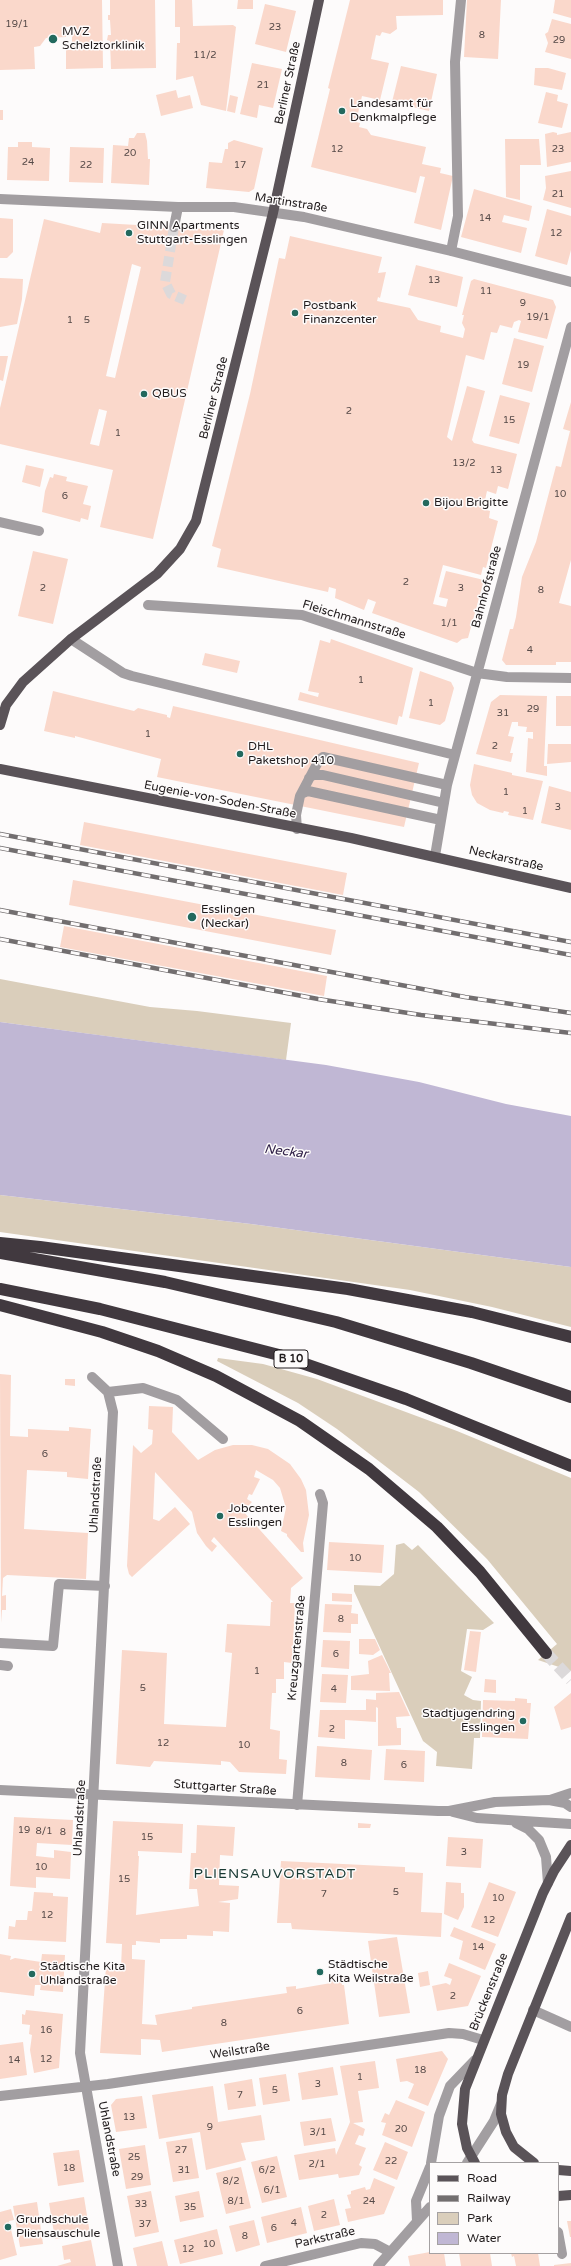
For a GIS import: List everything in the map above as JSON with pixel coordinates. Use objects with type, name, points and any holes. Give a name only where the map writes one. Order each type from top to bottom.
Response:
[{"type":"highway","points":[[0,1243],[132,1259],[379,1294],[472,1312],[571,1337]]},
{"type":"highway","points":[[0,1253],[165,1282],[336,1322],[472,1363],[571,1398]]},
{"type":"highway","name":"B 10","points":[[0,1289],[100,1308],[279,1355],[406,1399],[571,1466]]},
{"type":"highway","points":[[0,1305],[102,1332],[158,1351],[243,1389],[312,1429],[390,1486],[437,1527],[480,1572],[546,1653]]},
{"type":"main road","name":"Berliner Straße","points":[[0,726],[6,705],[22,682],[71,639],[157,574],[180,549],[193,526],[203,500],[254,284],[274,213],[319,0]]},
{"type":"main road","name":"Eugenie-von-Soden-Straße","points":[[0,769],[435,856]]},
{"type":"main road","name":"Neckarstraße","points":[[435,856],[571,888]]},
{"type":"main road","name":"Brückenstraße","points":[[471,2161],[464,2136],[462,2111],[465,2089],[483,2040],[548,1884],[571,1844]]},
{"type":"main road","points":[[533,2162],[510,2141],[503,2124],[501,2104],[508,2074],[571,1917]]},
{"type":"main road","points":[[559,2170],[571,2171]]},
{"type":"main road","points":[[559,2196],[571,2195]]},
{"type":"street","points":[[451,251],[458,216],[455,62],[461,0]]},
{"type":"street","name":"Martinstraße","points":[[0,199],[178,207],[234,207],[318,220],[451,251],[571,282]]},
{"type":"street","points":[[174,227],[178,207]]},
{"type":"street","name":"Bahnhofstraße","points":[[435,856],[447,785],[571,327]]},
{"type":"street","points":[[0,522],[39,532]]},
{"type":"street","name":"Fleischmannstraße","points":[[148,604],[302,615],[477,673],[507,677],[571,678]]},
{"type":"street","points":[[71,639],[124,673],[132,676],[455,755]]},
{"type":"street","points":[[298,829],[296,815],[301,794],[318,760],[325,757],[447,785]]},
{"type":"street","points":[[309,778],[313,775],[320,774],[444,802]]},
{"type":"street","points":[[301,794],[308,791],[441,820]]},
{"type":"street","points":[[92,1377],[108,1392],[143,1388],[177,1400],[223,1439]]},
{"type":"street","name":"Uhlandstraße","points":[[108,1392],[113,1412],[80,2042],[86,2087],[118,2266]]},
{"type":"street","name":"Kreuzgartenstraße","points":[[297,1805],[323,1503],[320,1494]]},
{"type":"street","points":[[0,1642],[53,1646],[59,1584],[105,1586]]},
{"type":"street","name":"Stuttgarter Straße","points":[[0,1790],[94,1793],[297,1805],[449,1811],[477,1818],[571,1824]]},
{"type":"street","points":[[550,1800],[571,1793]]},
{"type":"street","points":[[550,1800],[566,1803],[571,1807]]},
{"type":"street","name":"Stuttgarter Straße","points":[[449,1811],[495,1802],[550,1800]]},
{"type":"street","points":[[511,1821],[528,1829],[539,1840],[546,1858],[548,1884]]},
{"type":"street","points":[[533,2010],[571,2027]]},
{"type":"street","name":"Weilstraße","points":[[0,2096],[86,2087],[449,2033],[463,2034],[483,2040]]},
{"type":"street","points":[[432,2162],[439,2116],[450,2086],[475,2060]]},
{"type":"street","points":[[471,2161],[494,2121],[501,2104]]},
{"type":"street","points":[[417,2221],[416,2201],[429,2169]]},
{"type":"street","points":[[386,2261],[429,2208]]},
{"type":"street","points":[[559,2238],[562,2254]]},
{"type":"street","name":"Parkstraße","points":[[264,2266],[361,2243],[375,2244],[386,2261]]},
{"type":"green space","points":[[0,979],[150,1007],[197,1011],[291,1023],[286,1060],[0,1022]]},
{"type":"green space","points":[[0,1195],[251,1224],[571,1267],[571,1327],[492,1307],[410,1290],[0,1232]]},
{"type":"green space","points":[[218,1358],[263,1364],[317,1379],[457,1431],[571,1478],[571,1671],[538,1660],[557,1644],[487,1559],[419,1492],[337,1429],[298,1403],[217,1361]]},
{"type":"green space","points":[[404,1543],[412,1550],[418,1545],[494,1623],[483,1630],[467,1629],[461,1671],[472,1677],[464,1695],[473,1700],[481,1701],[480,1738],[474,1738],[472,1769],[436,1766],[437,1752],[423,1741],[354,1591],[354,1585],[380,1586],[394,1574],[396,1545]]},
{"type":"water","name":"Neckar","points":[[0,1022],[326,1065],[419,1082],[506,1104],[571,1116],[571,1267],[251,1224],[0,1195]]},
{"type":"building","name":"MVZ Schelztorklinik","points":[[0,0],[102,0],[103,68],[66,69],[66,50],[72,50],[72,26],[66,27],[66,37],[46,38],[40,46],[34,47],[35,69],[0,70]]},
{"type":"building","points":[[110,0],[155,0],[156,68],[111,69],[110,41],[107,40],[108,35],[111,35],[110,20],[108,20],[108,15],[110,15]]},
{"type":"building","points":[[175,0],[192,0],[193,26],[233,25],[236,27],[226,111],[201,105],[193,76],[176,80],[177,43],[180,43],[180,27],[175,27]]},
{"type":"building","points":[[238,0],[253,0],[253,9],[237,9]]},
{"type":"building","name":"Landesamt für Denkmalpflege","points":[[350,0],[443,0],[443,15],[396,16],[397,29],[390,34],[382,32],[380,36],[376,35],[371,59],[389,63],[380,100],[362,96],[356,122],[360,123],[359,127],[367,129],[371,135],[426,147],[422,164],[441,168],[440,173],[453,176],[441,230],[414,223],[425,177],[420,176],[416,193],[311,167],[330,89],[328,88]]},
{"type":"building","points":[[467,0],[501,0],[498,59],[464,57]]},
{"type":"building","points":[[555,0],[571,0],[571,18],[553,13]]},
{"type":"building","points":[[265,4],[296,11],[286,52],[255,44]]},
{"type":"building","points":[[552,19],[571,24],[571,59],[545,52],[548,43],[545,34],[548,32]]},
{"type":"building","points":[[252,63],[282,69],[273,108],[259,105],[257,118],[240,114]]},
{"type":"building","points":[[401,66],[437,74],[429,111],[392,102]]},
{"type":"building","points":[[535,68],[548,68],[566,73],[562,90],[534,85]]},
{"type":"building","points":[[176,90],[178,98],[190,95],[193,108],[161,116],[156,95]]},
{"type":"building","points":[[546,92],[558,95],[557,101],[568,104],[562,128],[538,123]]},
{"type":"building","points":[[230,95],[238,97],[235,113],[227,111]]},
{"type":"building","points":[[0,110],[3,110],[3,120],[0,120]]},
{"type":"building","points":[[553,132],[557,133],[557,135],[571,132],[571,162],[547,167],[545,134]]},
{"type":"building","points":[[137,133],[145,133],[147,141],[148,159],[150,159],[149,185],[111,183],[113,145],[128,146],[129,138],[134,138]]},
{"type":"building","points":[[505,139],[539,139],[541,165],[520,165],[520,200],[506,197]]},
{"type":"building","points":[[234,140],[263,148],[254,189],[249,192],[206,188],[209,162],[222,163],[225,149],[228,149],[228,143]]},
{"type":"building","points":[[18,142],[32,142],[32,147],[50,148],[49,181],[7,180],[8,147],[18,147]]},
{"type":"building","points":[[70,147],[104,148],[103,183],[69,182]]},
{"type":"building","points":[[571,171],[571,208],[543,200],[546,188],[545,176]]},
{"type":"building","points":[[474,189],[532,206],[529,221],[504,215],[502,222],[527,228],[521,253],[461,237]]},
{"type":"building","points":[[547,209],[571,216],[571,250],[567,265],[535,256]]},
{"type":"building","points":[[0,218],[13,219],[13,252],[7,258],[0,258]]},
{"type":"building","points":[[44,219],[100,233],[102,223],[224,230],[153,539],[100,527],[113,470],[0,444],[0,408]],"holes":[[[132,264],[141,267],[115,378],[106,376]],[[99,409],[107,411],[99,446],[90,444]]]},
{"type":"building","points":[[290,236],[382,257],[378,273],[386,272],[380,298],[378,297],[377,301],[410,308],[418,320],[441,326],[440,332],[463,338],[465,329],[462,323],[464,315],[462,315],[471,281],[474,279],[553,300],[556,307],[547,339],[518,332],[521,321],[519,320],[514,322],[512,328],[500,325],[497,333],[491,332],[484,360],[466,355],[447,437],[452,441],[467,386],[485,391],[472,440],[474,443],[517,454],[508,489],[498,486],[496,494],[487,491],[483,509],[490,511],[489,518],[498,521],[486,568],[483,567],[481,575],[443,565],[433,604],[446,607],[448,599],[439,597],[446,571],[484,580],[468,638],[462,639],[457,643],[372,613],[376,602],[368,599],[364,610],[335,598],[336,589],[329,587],[328,592],[217,567],[221,549],[212,546],[250,394],[279,258],[285,259]]},
{"type":"building","points":[[416,265],[463,277],[457,307],[408,295]]},
{"type":"building","points":[[0,278],[23,279],[22,299],[17,324],[0,327]]},
{"type":"building","points":[[514,338],[544,346],[532,392],[502,384]]},
{"type":"building","points":[[0,356],[8,356],[3,381],[0,380]]},
{"type":"building","points":[[500,395],[530,403],[519,444],[489,436]]},
{"type":"building","points":[[571,402],[571,560],[559,603],[571,606],[571,662],[556,662],[556,665],[506,665],[502,660],[510,629],[513,629],[516,617],[522,577],[536,542],[556,466],[561,467],[570,431],[563,429]]},
{"type":"building","points":[[26,465],[44,469],[40,487],[22,482]]},
{"type":"building","points":[[54,474],[67,477],[66,481],[88,486],[83,504],[91,506],[88,520],[81,518],[80,522],[42,512],[45,491],[50,477],[53,478]]},
{"type":"building","points":[[33,551],[68,559],[53,624],[18,616]]},
{"type":"building","points":[[331,639],[413,668],[402,717],[399,716],[397,725],[298,700],[300,692],[318,697],[319,693],[308,691],[320,640],[330,643]]},
{"type":"building","points":[[205,653],[240,661],[237,673],[202,665]]},
{"type":"building","points":[[420,671],[451,682],[454,688],[445,721],[440,725],[409,718]]},
{"type":"building","points":[[53,691],[134,711],[138,708],[167,715],[167,717],[170,718],[173,706],[419,763],[404,827],[157,777],[161,759],[75,736],[75,738],[44,731]]},
{"type":"building","points":[[500,695],[547,696],[544,766],[547,766],[547,776],[526,772],[528,738],[533,739],[533,732],[526,732],[527,727],[518,726],[518,722],[512,722],[508,736],[514,737],[510,753],[513,753],[511,762],[476,754],[491,702]]},
{"type":"building","points":[[556,696],[571,696],[571,726],[556,726]]},
{"type":"building","points":[[548,744],[571,744],[571,762],[547,764]]},
{"type":"building","points":[[474,764],[512,773],[512,775],[543,781],[533,820],[508,815],[509,812],[504,811],[503,813],[490,810],[477,803],[472,795],[470,785]]},
{"type":"building","points":[[549,786],[571,792],[571,830],[541,823]]},
{"type":"building","points":[[84,822],[347,873],[343,895],[80,845]]},
{"type":"building","points":[[73,880],[336,930],[331,955],[69,905]]},
{"type":"building","points":[[64,926],[327,976],[324,996],[60,947]]},
{"type":"building","points":[[0,1374],[11,1375],[10,1436],[28,1437],[28,1429],[69,1431],[69,1427],[91,1429],[88,1479],[67,1477],[67,1472],[27,1470],[24,1529],[88,1533],[86,1579],[7,1575],[3,1578],[2,1596],[6,1595],[6,1610],[2,1610],[1,1623]]},
{"type":"building","points":[[65,1379],[75,1379],[75,1386],[65,1385]]},
{"type":"building","points":[[149,1406],[173,1407],[172,1432],[198,1460],[215,1450],[233,1445],[252,1445],[268,1449],[290,1464],[301,1479],[306,1490],[309,1515],[303,1543],[304,1552],[301,1552],[287,1536],[287,1534],[281,1531],[286,1508],[280,1488],[273,1480],[256,1470],[254,1477],[260,1479],[252,1495],[249,1494],[247,1499],[252,1502],[243,1511],[303,1578],[291,1588],[290,1603],[295,1603],[292,1663],[284,1662],[284,1679],[276,1679],[276,1693],[272,1693],[270,1729],[280,1731],[279,1759],[287,1760],[286,1774],[239,1772],[230,1762],[221,1761],[221,1765],[154,1761],[150,1767],[116,1764],[122,1650],[167,1653],[164,1724],[226,1727],[232,1653],[225,1652],[227,1624],[270,1626],[271,1602],[273,1602],[214,1537],[211,1541],[217,1546],[212,1552],[206,1546],[197,1533],[192,1512],[155,1472],[153,1519],[159,1521],[175,1507],[190,1524],[132,1577],[129,1574],[127,1566],[133,1445],[141,1453],[152,1444],[153,1430],[148,1429]]},
{"type":"building","points":[[329,1542],[384,1545],[382,1573],[327,1570]]},
{"type":"building","points":[[332,1593],[352,1594],[352,1602],[332,1601]]},
{"type":"building","points":[[325,1604],[352,1605],[351,1613],[358,1614],[358,1624],[351,1624],[351,1633],[323,1632]]},
{"type":"building","points":[[470,1631],[481,1632],[476,1672],[464,1670]]},
{"type":"building","points":[[359,1639],[375,1639],[380,1650],[373,1655],[359,1654]]},
{"type":"building","points":[[323,1640],[350,1641],[349,1669],[321,1667]]},
{"type":"building","points":[[382,1655],[391,1673],[389,1673],[390,1691],[351,1690],[351,1676],[369,1674],[368,1661]]},
{"type":"building","points":[[322,1674],[348,1675],[346,1703],[320,1702]]},
{"type":"building","points":[[485,1679],[496,1680],[496,1693],[484,1692]]},
{"type":"building","points":[[399,1692],[410,1716],[396,1717],[397,1728],[401,1728],[401,1745],[378,1746],[378,1708],[376,1707],[376,1722],[345,1720],[345,1739],[318,1737],[320,1710],[366,1710],[366,1699],[376,1700],[376,1693]]},
{"type":"building","points":[[571,1693],[571,1727],[561,1730],[554,1707]]},
{"type":"building","points":[[515,1698],[527,1699],[527,1703],[531,1703],[528,1739],[482,1737],[483,1700],[515,1701]]},
{"type":"building","points":[[317,1746],[372,1750],[370,1780],[315,1777]]},
{"type":"building","points":[[386,1749],[425,1751],[424,1782],[384,1780]]},
{"type":"building","points":[[14,1817],[73,1820],[72,1845],[37,1843],[36,1856],[54,1858],[54,1850],[71,1852],[70,1879],[36,1877],[36,1888],[10,1886]]},
{"type":"building","points":[[113,1821],[183,1824],[182,1853],[138,1851],[136,1915],[199,1906],[197,1889],[189,1889],[191,1853],[196,1853],[197,1825],[235,1827],[233,1856],[220,1855],[219,1885],[239,1886],[238,1899],[218,1902],[230,1903],[229,1932],[213,1931],[213,1936],[187,1935],[187,1939],[160,1939],[160,1943],[136,1941],[136,1945],[132,1945],[132,1959],[145,1960],[142,2024],[157,2025],[155,2015],[192,2009],[192,2007],[287,1993],[286,1987],[296,1986],[296,1989],[331,1983],[331,1980],[341,1979],[342,1985],[344,1985],[349,2024],[162,2052],[160,2040],[141,2039],[141,2055],[100,2053],[106,1966],[121,1967],[122,1944],[106,1943]]},
{"type":"building","points":[[358,1823],[371,1824],[370,1828],[358,1828]]},
{"type":"building","points":[[448,1837],[483,1839],[481,1868],[446,1866]]},
{"type":"building","points":[[281,1861],[405,1867],[405,1872],[423,1873],[421,1912],[442,1913],[441,1937],[292,1929],[291,1923],[277,1923]]},
{"type":"building","points":[[446,1882],[461,1883],[461,1893],[464,1893],[464,1907],[458,1920],[444,1914]]},
{"type":"building","points":[[489,1882],[516,1892],[498,1937],[471,1927]]},
{"type":"building","points":[[34,1892],[53,1893],[53,1896],[68,1897],[66,1942],[8,1939],[9,1926],[15,1927],[16,1920],[27,1920],[28,1911],[32,1911]]},
{"type":"building","points":[[454,1927],[496,1944],[485,1970],[459,1959],[463,1941],[450,1936]]},
{"type":"building","points":[[397,1937],[410,2013],[379,2017],[368,1941]]},
{"type":"building","name":"Städtische Kita Uhlandstraße","points":[[0,1954],[11,1956],[10,1960],[15,1958],[41,1962],[42,1954],[65,1955],[63,1992],[40,1990],[41,1985],[35,1985],[34,1996],[0,1992]]},
{"type":"building","points":[[449,1963],[481,1976],[468,2006],[437,2011],[432,1986],[446,1983],[450,1985],[452,1979],[444,1976]]},
{"type":"building","points":[[428,1971],[430,1985],[420,1987],[418,1973]]},
{"type":"building","points":[[26,2010],[63,2014],[59,2068],[34,2073],[30,2050],[32,2035],[29,2034],[30,2025],[22,2024],[22,2014],[25,2015]]},
{"type":"building","points":[[23,2042],[27,2075],[0,2079],[0,2045]]},
{"type":"building","points":[[442,2051],[448,2059],[428,2106],[408,2098],[414,2084],[407,2081],[400,2082],[396,2059]]},
{"type":"building","points":[[375,2061],[379,2088],[358,2091],[363,2122],[353,2123],[365,2129],[363,2136],[359,2135],[355,2144],[366,2148],[359,2165],[362,2167],[359,2175],[339,2178],[338,2174],[299,2180],[294,2155],[335,2148],[336,2155],[350,2122],[340,2066]]},
{"type":"building","points":[[333,2067],[338,2095],[302,2100],[298,2073]]},
{"type":"building","points":[[286,2074],[290,2101],[263,2105],[259,2078]]},
{"type":"building","points":[[252,2079],[256,2106],[228,2110],[224,2084]]},
{"type":"building","points":[[213,2086],[218,2122],[261,2115],[265,2140],[241,2143],[246,2160],[206,2170],[200,2132],[159,2139],[152,2095]]},
{"type":"building","points":[[142,2096],[147,2128],[116,2132],[111,2105],[116,2099]]},
{"type":"building","points":[[396,2100],[425,2112],[412,2147],[382,2135],[386,2123],[381,2122],[385,2113],[389,2115]]},
{"type":"building","points":[[331,2118],[336,2141],[304,2146],[300,2122]]},
{"type":"building","points":[[192,2138],[199,2178],[173,2182],[166,2142]]},
{"type":"building","points":[[385,2142],[408,2152],[397,2180],[373,2170]]},
{"type":"building","points":[[145,2145],[151,2185],[126,2189],[119,2149]]},
{"type":"building","points":[[79,2150],[84,2182],[58,2186],[53,2153]]},
{"type":"building","points":[[277,2156],[287,2197],[262,2203],[251,2162]]},
{"type":"building","points":[[241,2167],[251,2208],[226,2214],[216,2173]]},
{"type":"building","points":[[374,2178],[395,2187],[384,2214],[348,2222],[345,2209],[351,2208],[347,2195],[351,2194],[351,2191],[365,2187],[366,2190],[370,2189]]},
{"type":"building","points":[[151,2191],[159,2232],[135,2237],[127,2196]]},
{"type":"building","points":[[199,2191],[204,2217],[180,2222],[175,2196]]},
{"type":"building","points":[[84,2197],[90,2234],[55,2239],[49,2203]]},
{"type":"building","points":[[334,2199],[340,2225],[314,2231],[308,2206]]},
{"type":"building","points":[[37,2202],[43,2244],[20,2247],[13,2206]]},
{"type":"building","points":[[301,2207],[307,2233],[267,2243],[261,2217]]},
{"type":"building","name":"Grundschule Pliensauschule","points":[[11,2209],[14,2220],[9,2221],[17,2255],[0,2260],[0,2212]]},
{"type":"building","points":[[254,2220],[260,2245],[236,2252],[229,2226]]},
{"type":"building","points":[[567,2221],[571,2221],[571,2237],[570,2237]]},
{"type":"building","points":[[217,2229],[223,2254],[180,2264],[174,2240]]},
{"type":"building","points":[[91,2240],[96,2266],[57,2266],[71,2262],[70,2259],[64,2260],[62,2246]]},
{"type":"building","points":[[162,2241],[168,2266],[137,2266],[133,2248]]},
{"type":"building","points":[[429,2252],[429,2254],[444,2254],[446,2266],[410,2266],[408,2256]]},
{"type":"building","points":[[459,2254],[490,2254],[492,2266],[461,2266]]},
{"type":"building","points":[[511,2254],[538,2254],[540,2266],[516,2266],[514,2256],[512,2257]]},
{"type":"building","points":[[571,2263],[571,2266],[554,2266],[554,2265]]},
{"type":"tunnel","points":[[174,227],[165,282],[171,294],[185,300]]},
{"type":"tunnel","points":[[546,1653],[571,1680]]},
{"type":"railway","points":[[0,834],[571,942]]},
{"type":"railway","points":[[0,848],[571,955]]},
{"type":"railway","points":[[0,910],[465,997],[571,1013]]},
{"type":"railway","points":[[0,939],[318,999],[421,1015],[571,1033]]},
{"type":"place","name":"MVZ Schelztorklinik","points":[[53,39]]},
{"type":"place","name":"Landesamt für Denkmalpflege","points":[[342,111]]},
{"type":"place","name":"GINN Apartments Stuttgart-Esslingen","points":[[129,233]]},
{"type":"place","name":"Postbank Finanzcenter","points":[[295,313]]},
{"type":"place","name":"QBUS","points":[[144,394]]},
{"type":"place","name":"Bijou Brigitte","points":[[426,503]]},
{"type":"place","name":"DHL Paketshop 410","points":[[240,754]]},
{"type":"place","name":"Esslingen (Neckar)","points":[[192,917]]},
{"type":"place","name":"Jobcenter Esslingen","points":[[220,1516]]},
{"type":"place","name":"Stadtjugendring Esslingen","points":[[523,1721]]},
{"type":"place","name":"Städtische Kita Weilstraße","points":[[320,1972]]},
{"type":"place","name":"Städtische Kita Uhlandstraße","points":[[32,1974]]},
{"type":"place","name":"Grundschule Pliensauschule","points":[[8,2227]]},
{"type":"district","name":"PLIENSAUVORSTADT","points":[[275,1874]]}]
